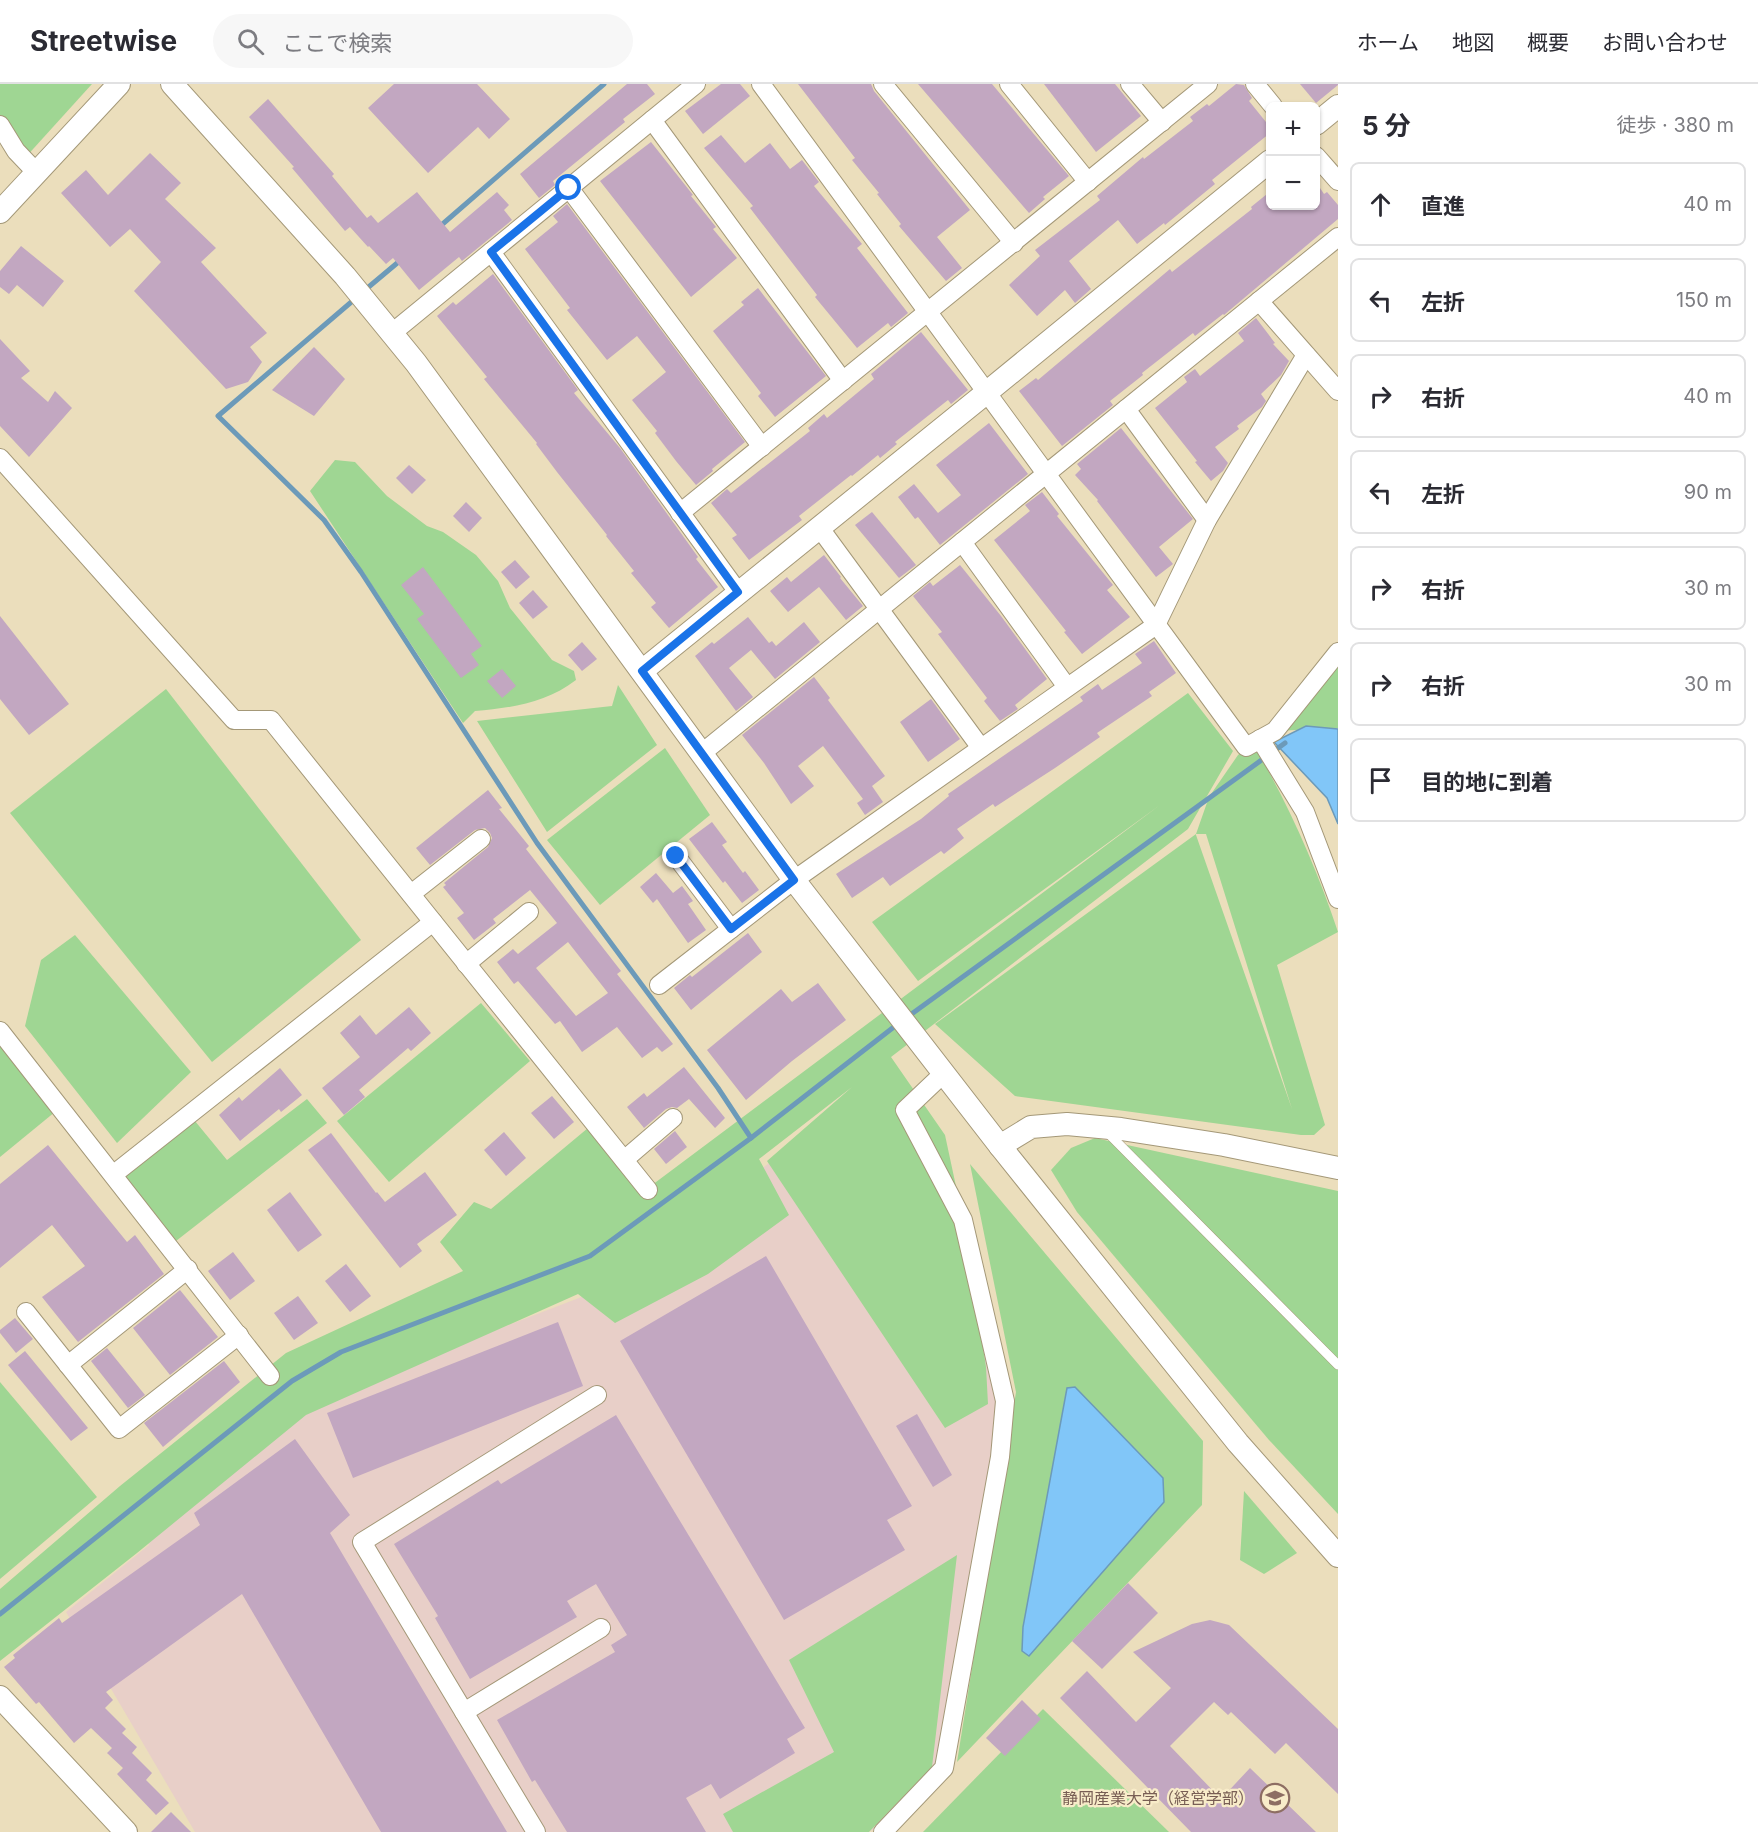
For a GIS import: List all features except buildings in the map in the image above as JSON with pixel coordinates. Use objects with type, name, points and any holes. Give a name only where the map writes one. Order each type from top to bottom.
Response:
[{"type":"street","points":[[0,212],[119,84]]},
{"type":"street","points":[[172,84],[345,276],[416,363],[794,880],[1000,1146],[1238,1443],[1338,1556]]},
{"type":"street","points":[[392,333],[696,84]]},
{"type":"street","points":[[761,84],[1246,747],[1275,731],[1338,652]]},
{"type":"street","points":[[883,84],[1014,243]]},
{"type":"street","points":[[1009,84],[1088,182]]},
{"type":"street","points":[[1130,84],[1162,122]]},
{"type":"street","points":[[680,513],[1208,84]]},
{"type":"street","points":[[1255,84],[1270,102]]},
{"type":"street","points":[[1320,121],[1338,106]]},
{"type":"street","points":[[652,120],[843,381]]},
{"type":"street","points":[[0,125],[16,151],[36,172]]},
{"type":"street","points":[[1320,161],[1338,181]]},
{"type":"street","points":[[642,671],[1266,164]]},
{"type":"street","points":[[569,188],[762,447]]},
{"type":"street","points":[[702,753],[1338,237]]},
{"type":"street","points":[[491,252],[738,592]]},
{"type":"street","points":[[1259,301],[1338,391]]},
{"type":"street","points":[[659,985],[794,880],[1156,625],[1207,520],[1306,355]]},
{"type":"street","points":[[1126,408],[1207,520]]},
{"type":"street","points":[[0,458],[234,720],[271,720],[648,1190]]},
{"type":"street","points":[[819,527],[981,747]]},
{"type":"street","points":[[962,542],[1068,687]]},
{"type":"street","points":[[1260,739],[1305,813],[1338,898]]},
{"type":"street","points":[[411,894],[481,839]]},
{"type":"street","points":[[676,856],[731,929]]},
{"type":"street","points":[[466,964],[529,912]]},
{"type":"street","points":[[114,1174],[433,922]]},
{"type":"street","points":[[0,1031],[270,1376]]},
{"type":"street","points":[[883,1832],[944,1768],[1000,1457],[1005,1401],[963,1220],[905,1110],[944,1073]]},
{"type":"street","points":[[624,1160],[674,1118]]},
{"type":"street","points":[[1000,1146],[1031,1127],[1066,1124],[1224,1145],[1338,1168]]},
{"type":"street","points":[[68,1365],[188,1269]]},
{"type":"street","points":[[26,1312],[119,1429],[239,1335]]},
{"type":"street","points":[[536,1832],[362,1542],[597,1395]]},
{"type":"street","points":[[464,1712],[602,1628]]},
{"type":"street","points":[[0,1697],[126,1832]]},
{"type":"lane","points":[[1102,1127],[1338,1365]]},
{"type":"shaded area","points":[[874,1082],[992,1367],[1000,1434],[943,1760],[884,1828],[864,1832],[195,1832],[66,1612],[149,1545],[146,1540],[298,1415],[368,1379],[610,1286]]},
{"type":"green space","points":[[0,84],[92,84],[24,159],[0,119]]},
{"type":"green space","points":[[335,460],[355,462],[387,496],[427,526],[443,532],[476,555],[498,581],[510,608],[552,660],[574,671],[576,680],[553,694],[528,703],[475,711],[463,723],[310,491]]},
{"type":"green space","points":[[1338,656],[1338,728],[1275,731]]},
{"type":"green space","points":[[618,685],[657,745],[547,832],[477,721],[612,706]]},
{"type":"green space","points":[[166,689],[361,940],[212,1062],[10,813]]},
{"type":"green space","points":[[1188,693],[1233,751],[1188,829],[891,1057],[945,1135],[966,1233],[986,1367],[988,1404],[945,1428],[767,1161],[852,1087],[759,1159],[789,1215],[708,1274],[615,1323],[578,1294],[306,1415],[0,1661],[0,1589],[120,1486],[286,1353],[463,1271],[440,1242],[474,1202],[491,1209],[594,1123],[640,1194],[1160,805],[918,981],[872,922]]},
{"type":"green space","points":[[1252,743],[1265,765],[1300,835],[1338,932],[1277,965],[1325,1125],[1314,1135],[1301,1135],[1015,1096],[935,1024],[1196,834],[1209,797],[1238,755]],"holes":[[[1206,834],[1292,1109],[1196,835]]]},
{"type":"green space","points":[[665,748],[710,815],[600,905],[547,840]]},
{"type":"green space","points":[[75,935],[191,1072],[117,1143],[25,1026],[41,960]]},
{"type":"green space","points":[[481,1003],[530,1061],[389,1182],[337,1121]]},
{"type":"green space","points":[[0,1031],[61,1107],[0,1157]]},
{"type":"green space","points":[[307,1099],[327,1123],[176,1241],[121,1174],[190,1115],[227,1160]]},
{"type":"green space","points":[[1095,1138],[1338,1191],[1338,1514],[1269,1440],[1077,1212],[1051,1170],[1071,1148]]},
{"type":"green space","points":[[970,1164],[1203,1441],[1202,1505],[957,1762],[1016,1392]]},
{"type":"green space","points":[[0,1382],[97,1497],[0,1579]]},
{"type":"green space","points":[[1244,1491],[1297,1553],[1264,1574],[1240,1560]]},
{"type":"green space","points":[[957,1555],[932,1767],[869,1832],[733,1832],[723,1814],[834,1752],[789,1660]]},
{"type":"green space","points":[[1043,1709],[1169,1832],[923,1832]]},
{"type":"water","points":[[1306,726],[1338,729],[1338,824],[1327,798],[1274,742]]},
{"type":"water","points":[[1075,1387],[1163,1478],[1164,1502],[1029,1656],[1022,1651],[1023,1627],[1067,1388]]},
{"type":"waterway","points":[[438,228],[604,84]]},
{"type":"waterway","points":[[365,290],[402,259]]},
{"type":"waterway","points":[[356,298],[218,416],[324,520],[361,572],[537,843],[718,1088],[751,1138]]},
{"type":"waterway","points":[[906,1018],[1285,743]]},
{"type":"waterway","points":[[0,1614],[292,1381],[341,1352],[590,1256],[751,1138],[899,1023]]},
{"type":"place","name":"静岡産業大学（経営学部）","points":[[1275,1798]]},
{"type":"route","points":[[569,188],[491,252],[738,592],[642,671],[794,880],[731,929],[676,856]]}]
